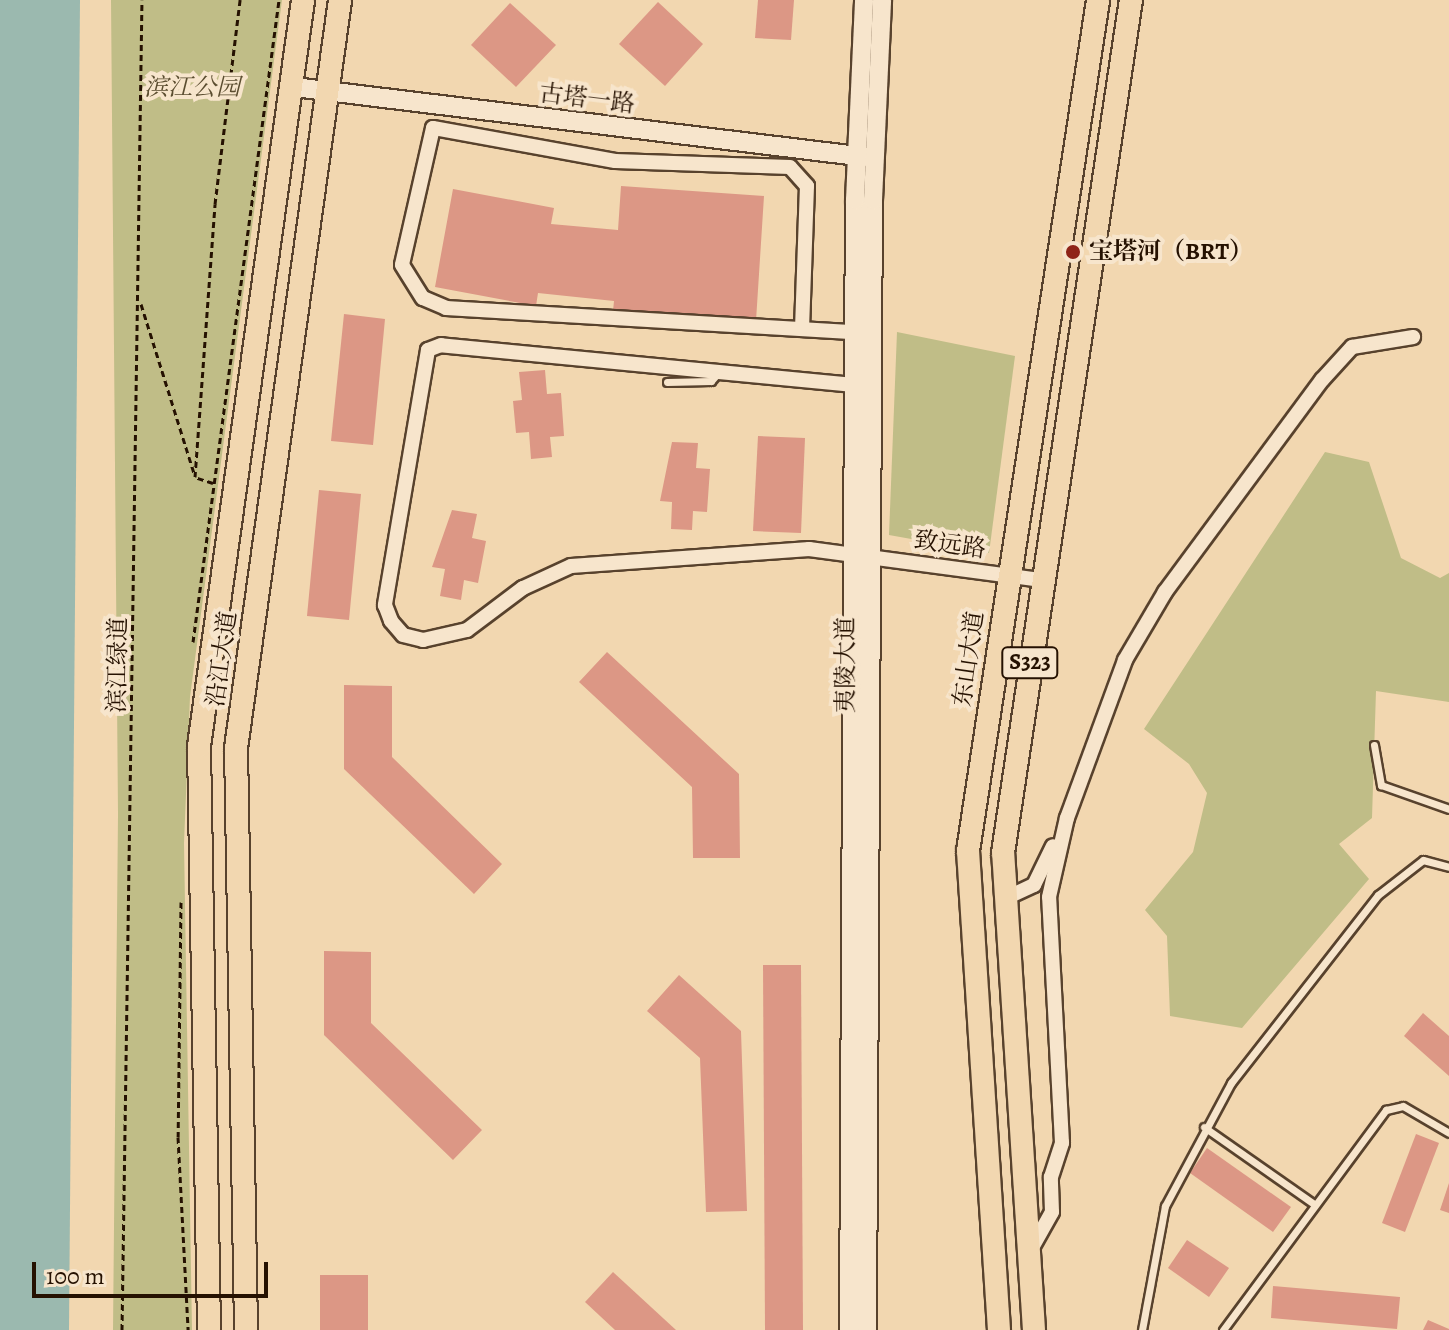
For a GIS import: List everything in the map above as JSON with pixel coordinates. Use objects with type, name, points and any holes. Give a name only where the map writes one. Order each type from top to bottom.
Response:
[{"type":"main road","name":"沿江大道","points":[[209,1330],[199,746],[294,87],[303,0]]},
{"type":"main road","name":"沿江大道","points":[[246,1330],[236,748],[330,91],[340,0]]},
{"type":"main road","name":"夷陵大道","points":[[849,1330],[862,557],[866,157],[864,0]]},
{"type":"main road","name":"夷陵大道","points":[[867,1330],[862,557],[854,332],[866,157],[882,0]]},
{"type":"main road","name":"东山大道","points":[[999,1330],[968,851],[1098,0]]},
{"type":"main road","name":"S323","points":[[1034,1330],[1003,853],[1042,580],[1123,87],[1131,0]]},
{"type":"main road","name":"古塔一路","points":[[294,87],[866,157]]},
{"type":"street","points":[[802,329],[807,186],[790,167],[615,161],[433,128],[402,265],[423,298],[446,308],[802,329],[854,332]]},
{"type":"street","points":[[1029,1253],[1052,1212],[1051,1177],[1062,1143],[1049,897],[1061,843],[1103,713],[1151,613],[1352,347],[1413,337]]},
{"type":"street","name":"致远路","points":[[719,372],[441,345],[428,350],[385,605],[391,621],[403,635],[423,640],[467,630],[547,573],[571,566],[809,549],[1042,580]]},
{"type":"street","points":[[719,372],[854,385]]},
{"type":"street","points":[[1006,898],[1034,885],[1049,850],[1061,843]]},
{"type":"lane","points":[[667,382],[711,381],[719,372]]},
{"type":"lane","points":[[1374,745],[1381,785],[1449,809]]},
{"type":"lane","points":[[1142,1330],[1165,1206],[1204,1127],[1288,1005],[1378,895],[1423,860],[1449,867]]},
{"type":"lane","points":[[1223,1330],[1386,1110],[1403,1106],[1449,1133]]},
{"type":"lane","points":[[1204,1127],[1314,1204]]},
{"type":"path","name":"滨江绿道","points":[[122,1330],[140,300],[142,0]]},
{"type":"path","points":[[195,477],[215,204],[240,0]]},
{"type":"path","points":[[140,300],[195,477]]},
{"type":"path","points":[[195,477],[213,483]]},
{"type":"green space","name":"滨江公园","points":[[111,0],[282,0],[190,697],[184,843],[192,1330],[113,1330],[118,814]]},
{"type":"green space","points":[[897,332],[1015,356],[989,553],[889,535]]},
{"type":"green space","points":[[1325,452],[1369,462],[1401,558],[1440,578],[1449,573],[1449,702],[1376,691],[1372,818],[1339,844],[1369,879],[1242,1028],[1170,1016],[1167,936],[1145,910],[1193,852],[1207,793],[1189,764],[1144,729]]},
{"type":"water","points":[[0,0],[80,0],[69,1330],[0,1330]]},
{"type":"building","points":[[758,0],[794,0],[791,40],[755,38]]},
{"type":"building","points":[[658,2],[703,44],[665,86],[619,44]]},
{"type":"building","points":[[510,3],[556,45],[516,87],[471,45]]},
{"type":"building","points":[[621,186],[764,196],[756,321],[613,311],[614,301],[538,293],[536,306],[435,287],[453,189],[554,208],[551,224],[618,230]]},
{"type":"building","points":[[344,314],[385,319],[373,445],[331,441]]},
{"type":"building","points":[[545,370],[547,394],[561,393],[564,436],[550,437],[552,457],[531,459],[529,432],[516,433],[513,401],[522,400],[519,372]]},
{"type":"building","points":[[758,436],[805,438],[801,533],[753,531]]},
{"type":"building","points":[[672,442],[698,443],[696,468],[710,469],[707,512],[693,511],[692,530],[671,529],[672,502],[660,501]]},
{"type":"building","points":[[319,490],[361,494],[349,620],[307,616]]},
{"type":"building","points":[[452,510],[477,514],[472,538],[486,541],[478,583],[464,580],[461,600],[440,596],[445,569],[432,567]]},
{"type":"building","points":[[607,652],[739,774],[740,858],[693,858],[692,787],[579,682]]},
{"type":"building","points":[[344,685],[392,686],[392,757],[502,864],[474,894],[344,769]]},
{"type":"building","points":[[324,951],[371,952],[371,1023],[482,1130],[453,1160],[324,1035]]},
{"type":"building","points":[[763,965],[801,965],[803,1330],[765,1330]]},
{"type":"building","points":[[679,975],[741,1031],[747,1211],[706,1212],[700,1058],[647,1011]]},
{"type":"building","points":[[1423,1013],[1449,1036],[1449,1076],[1404,1036]]},
{"type":"building","points":[[1416,1134],[1439,1143],[1405,1232],[1382,1223]]},
{"type":"building","points":[[1207,1148],[1291,1207],[1273,1232],[1190,1173]]},
{"type":"building","points":[[1449,1183],[1449,1213],[1440,1210]]},
{"type":"building","points":[[1187,1240],[1229,1268],[1209,1297],[1168,1268]]},
{"type":"building","points":[[613,1272],[676,1330],[615,1330],[585,1302]]},
{"type":"building","points":[[320,1275],[368,1275],[368,1330],[320,1330]]},
{"type":"building","points":[[1273,1286],[1400,1297],[1397,1329],[1271,1318]]},
{"type":"building","points":[[1428,1320],[1449,1329],[1449,1330],[1423,1330]]},
{"type":"place","name":"宝塔河（BRT）","points":[[1073,252]]}]
